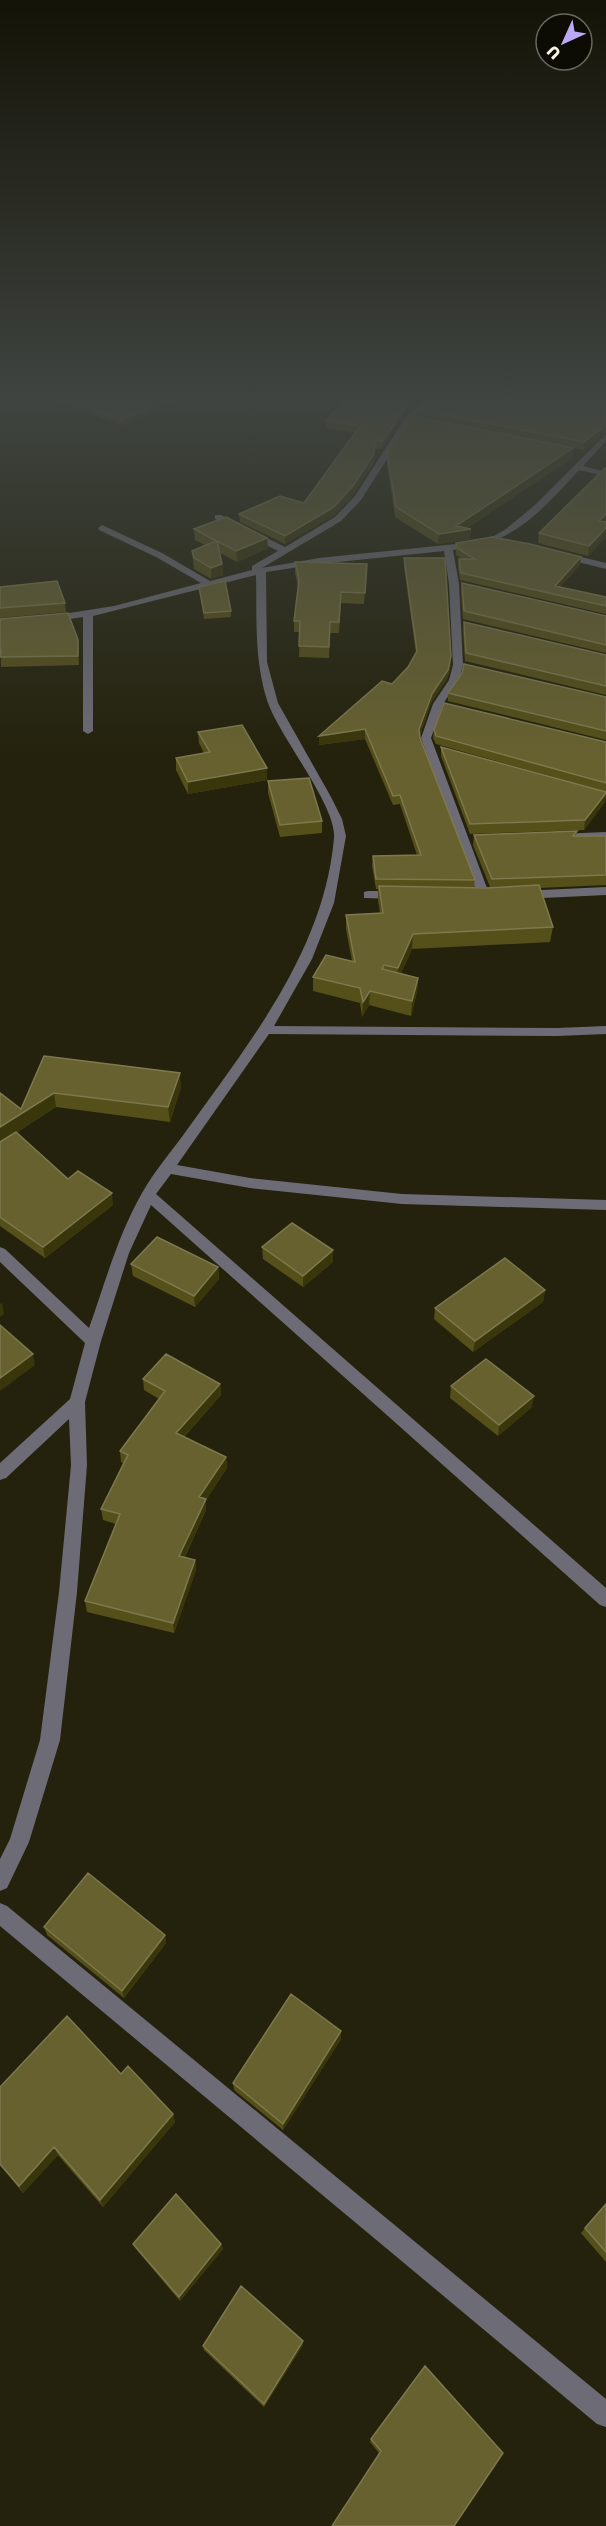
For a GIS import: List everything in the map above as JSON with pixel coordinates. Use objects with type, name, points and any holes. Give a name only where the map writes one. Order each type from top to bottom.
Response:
[{"type":"street","points":[[218,517],[286,551]]},
{"type":"street","points":[[241,576],[340,517]]},
{"type":"street","points":[[44,619],[88,616],[241,576],[302,564],[448,547],[497,538],[513,529],[525,517]]},
{"type":"street","points":[[102,528],[159,555],[211,585]]},
{"type":"street","points":[[497,538],[509,541]]},
{"type":"street","points":[[448,547],[459,586],[458,665],[443,705],[429,725],[426,738],[433,748],[471,840],[490,896],[606,891]]},
{"type":"street","points":[[555,553],[606,566]]},
{"type":"street","points":[[0,1881],[19,1842],[50,1740],[68,1592],[79,1466],[76,1402],[122,1253],[148,1195],[265,1030],[306,959],[328,903],[340,836],[336,819],[325,797],[273,703],[262,662],[261,572]]},
{"type":"street","points":[[88,616],[88,731]]},
{"type":"street","points":[[457,623],[468,626]]},
{"type":"street","points":[[458,665],[469,667]]},
{"type":"street","points":[[547,837],[606,835]]},
{"type":"street","points":[[368,895],[415,895]]},
{"type":"street","points":[[265,1030],[557,1032],[606,1030]]},
{"type":"street","points":[[168,1168],[250,1183],[402,1199],[606,1205]]},
{"type":"street","points":[[148,1195],[606,1599]]},
{"type":"street","points":[[3,1260],[93,1341]]},
{"type":"street","points":[[0,1473],[76,1402]]},
{"type":"street","points":[[0,1913],[606,2415]]},
{"type":"building","points":[[226,517],[267,538],[236,551],[217,541],[222,564],[211,568],[194,558],[192,551],[216,541],[194,529]]},
{"type":"building","points":[[245,517],[317,517],[285,536]]},
{"type":"building","points":[[412,517],[470,517],[456,526],[471,529],[439,534]]},
{"type":"building","points":[[555,517],[603,517],[599,521],[606,522],[606,528],[589,546],[539,533]]},
{"type":"building","points":[[492,537],[581,557],[555,586],[606,597],[606,606],[461,573],[459,559],[475,559],[457,548],[456,543]]},
{"type":"building","points":[[404,558],[445,558],[451,656],[448,670],[432,694],[419,729],[420,738],[475,880],[376,879],[373,856],[421,855],[400,795],[393,796],[365,729],[319,736],[382,681],[392,684],[408,667],[417,651]]},
{"type":"building","points":[[295,562],[367,564],[365,593],[341,592],[339,622],[330,622],[329,647],[299,646],[300,621],[294,621],[299,580]]},
{"type":"building","points":[[57,581],[65,603],[0,608],[0,587]]},
{"type":"building","points":[[225,581],[231,611],[204,613],[199,587]]},
{"type":"building","points":[[462,583],[606,616],[606,645],[464,611]]},
{"type":"building","points":[[68,613],[78,640],[78,656],[0,657],[0,619]]},
{"type":"building","points":[[464,622],[606,655],[606,686],[466,653]]},
{"type":"building","points":[[464,664],[606,697],[606,731],[448,693],[462,673]]},
{"type":"building","points":[[444,703],[606,742],[606,783],[436,736],[434,730]]},
{"type":"building","points":[[242,725],[267,768],[188,782],[176,758],[210,752],[198,732]]},
{"type":"building","points":[[441,747],[606,793],[585,820],[470,824]]},
{"type":"building","points":[[309,778],[322,821],[280,825],[268,781]]},
{"type":"building","points":[[577,831],[573,836],[606,836],[606,875],[492,879],[474,835]]},
{"type":"building","points":[[539,885],[553,927],[413,934],[398,968],[384,965],[382,969],[418,978],[412,1001],[370,991],[363,1002],[360,988],[313,977],[326,955],[355,962],[346,915],[383,913],[379,886],[486,888]]},
{"type":"building","points":[[44,1056],[180,1073],[168,1107],[54,1093],[0,1127],[0,1093],[21,1109]]},
{"type":"building","points":[[16,1132],[68,1179],[78,1171],[112,1193],[43,1247],[0,1217],[0,1142]]},
{"type":"building","points":[[292,1223],[333,1250],[303,1276],[262,1247]]},
{"type":"building","points":[[157,1237],[218,1267],[194,1296],[131,1264]]},
{"type":"building","points":[[505,1258],[545,1290],[475,1341],[435,1308]]},
{"type":"building","points":[[0,1325],[33,1354],[0,1378]]},
{"type":"building","points":[[166,1354],[220,1384],[176,1433],[226,1457],[199,1497],[206,1499],[179,1556],[195,1560],[173,1623],[85,1601],[120,1514],[101,1509],[128,1455],[120,1451],[165,1391],[143,1379]]},
{"type":"building","points":[[486,1359],[534,1396],[499,1425],[451,1386]]},
{"type":"building","points":[[88,1873],[165,1935],[122,1991],[44,1927]]},
{"type":"building","points":[[291,1994],[341,2031],[283,2124],[233,2083]]},
{"type":"building","points":[[67,2016],[121,2074],[128,2066],[173,2114],[100,2200],[54,2147],[19,2186],[0,2164],[0,2087]]},
{"type":"building","points":[[176,2194],[221,2244],[179,2297],[133,2244]]},
{"type":"building","points":[[606,2204],[606,2252],[585,2228]]},
{"type":"building","points":[[241,2286],[303,2341],[264,2404],[203,2346]]},
{"type":"building","points":[[425,2366],[503,2453],[454,2526],[332,2526],[381,2451],[371,2439]]}]
